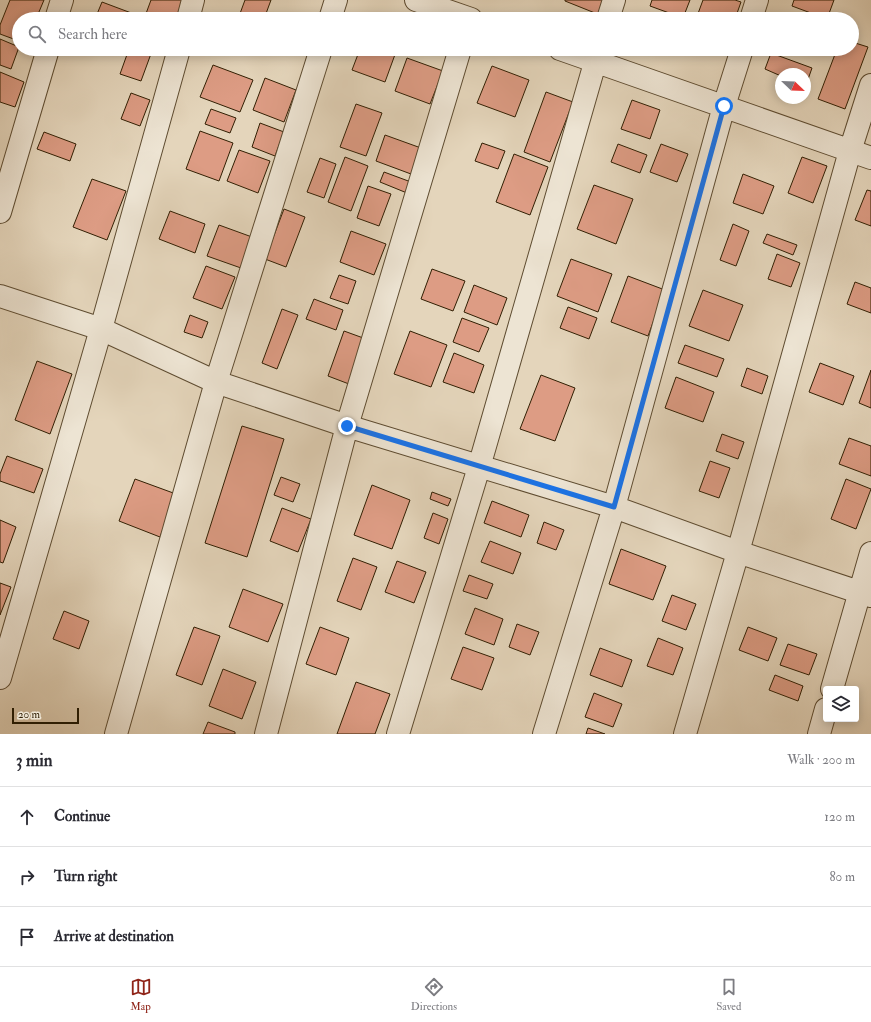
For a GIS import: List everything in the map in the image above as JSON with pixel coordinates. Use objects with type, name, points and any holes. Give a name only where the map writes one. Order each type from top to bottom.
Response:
[{"type":"street","points":[[58,12],[62,0]]},
{"type":"street","points":[[190,12],[193,0]]},
{"type":"street","points":[[332,12],[336,0]]},
{"type":"street","points":[[416,0],[463,12]]},
{"type":"street","points":[[610,12],[614,0]]},
{"type":"street","points":[[753,12],[757,0]]},
{"type":"street","points":[[0,212],[46,56]]},
{"type":"street","points":[[0,678],[101,328],[177,56]]},
{"type":"street","points":[[116,734],[216,382],[319,56]]},
{"type":"street","points":[[266,734],[347,426],[458,56]]},
{"type":"street","points":[[398,734],[479,467],[597,56]]},
{"type":"street","points":[[599,56],[724,106],[871,158]]},
{"type":"street","points":[[544,734],[614,507],[724,106],[740,56]]},
{"type":"street","points":[[685,734],[738,552],[850,151],[871,85]]},
{"type":"street","points":[[0,296],[101,328],[216,382],[347,426],[614,507],[738,552],[865,595]]},
{"type":"street","points":[[833,686],[865,595],[871,553]]},
{"type":"street","points":[[819,734],[823,720]]},
{"type":"building","points":[[10,0],[44,0],[39,12],[12,12],[12,38],[0,34],[0,25]]},
{"type":"building","points":[[151,0],[186,0],[182,12],[147,12]]},
{"type":"building","points":[[245,0],[271,0],[267,12],[241,12]]},
{"type":"building","points":[[606,0],[601,12],[592,12],[565,1]]},
{"type":"building","points":[[652,0],[690,0],[685,12],[666,12],[650,6]]},
{"type":"building","points":[[703,0],[735,0],[741,2],[737,12],[699,12]]},
{"type":"building","points":[[794,0],[834,0],[830,12],[808,12],[792,6]]},
{"type":"building","points":[[102,2],[129,12],[98,12]]},
{"type":"building","points":[[0,39],[12,44],[12,56],[16,56],[11,69],[0,65]]},
{"type":"building","points":[[859,44],[868,47],[845,109],[818,99],[834,56],[859,56]]},
{"type":"building","points":[[126,56],[150,56],[141,81],[120,74]]},
{"type":"building","points":[[357,56],[394,56],[385,82],[352,70]]},
{"type":"building","points":[[770,56],[779,56],[812,68],[811,71],[811,68],[775,68],[775,73],[765,69]]},
{"type":"building","points":[[407,58],[443,71],[430,104],[395,91]]},
{"type":"building","points":[[213,65],[253,80],[240,112],[200,97]]},
{"type":"building","points":[[492,66],[529,80],[515,117],[477,103]]},
{"type":"building","points":[[0,72],[24,82],[15,107],[0,102]]},
{"type":"building","points":[[265,78],[296,90],[284,122],[253,110]]},
{"type":"building","points":[[546,92],[573,102],[550,162],[524,152]]},
{"type":"building","points":[[131,93],[150,100],[140,126],[121,119]]},
{"type":"building","points":[[632,100],[660,110],[650,139],[621,129]]},
{"type":"building","points":[[356,104],[382,113],[366,156],[340,147]]},
{"type":"building","points":[[211,109],[236,118],[230,133],[205,124]]},
{"type":"building","points":[[260,123],[284,132],[275,156],[252,147]]},
{"type":"building","points":[[200,131],[233,143],[219,181],[186,169]]},
{"type":"building","points":[[44,132],[76,144],[70,161],[37,149]]},
{"type":"building","points":[[385,135],[421,148],[411,174],[376,161]]},
{"type":"building","points":[[482,143],[505,151],[498,169],[475,161]]},
{"type":"building","points":[[618,144],[647,155],[640,173],[611,162]]},
{"type":"building","points":[[661,144],[688,154],[677,182],[650,172]]},
{"type":"building","points":[[239,150],[270,161],[258,193],[227,181]]},
{"type":"building","points":[[514,154],[548,167],[530,215],[496,202]]},
{"type":"building","points":[[345,157],[368,166],[351,211],[328,202]]},
{"type":"building","points":[[802,157],[827,166],[813,203],[788,193]]},
{"type":"building","points":[[320,158],[336,164],[324,198],[307,192]]},
{"type":"building","points":[[384,172],[411,182],[407,193],[380,182]]},
{"type":"building","points":[[743,174],[774,186],[763,214],[733,203]]},
{"type":"building","points":[[92,179],[126,191],[107,240],[73,227]]},
{"type":"building","points":[[594,185],[633,199],[616,244],[577,229]]},
{"type":"building","points":[[368,186],[391,194],[379,226],[357,218]]},
{"type":"building","points":[[867,190],[871,191],[871,226],[855,220]]},
{"type":"building","points":[[284,209],[305,217],[286,267],[265,259]]},
{"type":"building","points":[[170,211],[205,224],[195,253],[159,239]]},
{"type":"building","points":[[733,224],[749,231],[736,266],[720,260]]},
{"type":"building","points":[[219,225],[252,237],[241,268],[207,256]]},
{"type":"building","points":[[351,231],[386,244],[374,275],[340,262]]},
{"type":"building","points":[[767,234],[797,245],[793,255],[763,243]]},
{"type":"building","points":[[777,254],[800,263],[791,287],[768,279]]},
{"type":"building","points":[[571,259],[612,274],[598,312],[557,296]]},
{"type":"building","points":[[206,266],[235,277],[222,309],[193,298]]},
{"type":"building","points":[[432,269],[465,281],[453,311],[421,299]]},
{"type":"building","points":[[339,275],[356,281],[348,304],[330,298]]},
{"type":"building","points":[[628,276],[665,290],[648,336],[611,322]]},
{"type":"building","points":[[855,282],[871,288],[871,313],[847,304]]},
{"type":"building","points":[[474,285],[507,298],[497,325],[464,312]]},
{"type":"building","points":[[703,290],[743,305],[729,341],[689,326]]},
{"type":"building","points":[[314,299],[343,310],[336,330],[306,319]]},
{"type":"building","points":[[568,307],[597,318],[589,339],[560,328]]},
{"type":"building","points":[[282,309],[298,315],[277,369],[262,363]]},
{"type":"building","points":[[190,315],[208,322],[202,338],[184,332]]},
{"type":"building","points":[[462,318],[489,328],[479,352],[453,342]]},
{"type":"building","points":[[344,331],[366,339],[349,384],[328,376]]},
{"type":"building","points":[[410,331],[447,345],[431,387],[394,374]]},
{"type":"building","points":[[685,345],[724,359],[717,377],[678,363]]},
{"type":"building","points":[[454,353],[484,365],[474,393],[443,382]]},
{"type":"building","points":[[37,361],[72,374],[50,434],[15,420]]},
{"type":"building","points":[[820,363],[854,376],[843,405],[809,392]]},
{"type":"building","points":[[747,368],[768,376],[762,394],[741,386]]},
{"type":"building","points":[[871,370],[871,408],[859,403]]},
{"type":"building","points":[[541,375],[575,388],[555,441],[520,429]]},
{"type":"building","points":[[676,377],[714,392],[703,422],[665,408]]},
{"type":"building","points":[[242,426],[284,439],[247,557],[205,543]]},
{"type":"building","points":[[722,434],[744,442],[738,459],[716,451]]},
{"type":"building","points":[[849,438],[871,446],[871,476],[839,464]]},
{"type":"building","points":[[7,456],[43,469],[34,493],[0,481],[0,474]]},
{"type":"building","points":[[710,461],[730,468],[719,498],[699,491]]},
{"type":"building","points":[[281,477],[300,484],[293,502],[274,495]]},
{"type":"building","points":[[135,479],[176,494],[160,537],[119,521]]},
{"type":"building","points":[[846,479],[871,489],[856,529],[831,519]]},
{"type":"building","points":[[372,485],[410,500],[392,549],[354,535]]},
{"type":"building","points":[[432,492],[451,499],[448,506],[430,499]]},
{"type":"building","points":[[492,501],[529,515],[521,537],[484,523]]},
{"type":"building","points":[[282,508],[311,519],[298,552],[270,541]]},
{"type":"building","points":[[433,513],[448,519],[439,544],[424,538]]},
{"type":"building","points":[[0,520],[16,527],[3,563],[0,562]]},
{"type":"building","points":[[544,522],[564,530],[556,550],[537,543]]},
{"type":"building","points":[[490,541],[521,553],[513,574],[481,562]]},
{"type":"building","points":[[621,549],[666,566],[653,600],[609,584]]},
{"type":"building","points":[[353,558],[377,567],[361,610],[337,601]]},
{"type":"building","points":[[397,561],[426,572],[414,603],[385,592]]},
{"type":"building","points":[[469,575],[493,584],[487,599],[463,591]]},
{"type":"building","points":[[0,583],[11,587],[0,615]]},
{"type":"building","points":[[243,589],[283,604],[268,642],[229,627]]},
{"type":"building","points":[[672,595],[696,604],[686,630],[662,621]]},
{"type":"building","points":[[475,608],[503,619],[494,645],[465,634]]},
{"type":"building","points":[[64,611],[89,621],[79,649],[53,639]]},
{"type":"building","points":[[517,624],[539,632],[530,655],[509,647]]},
{"type":"building","points":[[194,627],[220,636],[202,685],[176,675]]},
{"type":"building","points":[[320,627],[349,638],[336,675],[306,664]]},
{"type":"building","points":[[748,627],[777,638],[768,661],[739,650]]},
{"type":"building","points":[[658,638],[683,648],[673,675],[647,666]]},
{"type":"building","points":[[788,644],[817,654],[809,675],[780,665]]},
{"type":"building","points":[[463,647],[494,658],[482,690],[451,679]]},
{"type":"building","points":[[600,648],[632,660],[622,687],[590,675]]},
{"type":"building","points":[[223,669],[256,682],[242,719],[209,706]]},
{"type":"building","points":[[775,675],[803,686],[798,701],[769,690]]},
{"type":"building","points":[[356,682],[390,694],[375,734],[337,734]]},
{"type":"building","points":[[594,693],[622,704],[613,727],[585,717]]},
{"type":"building","points":[[208,722],[235,732],[235,734],[203,734]]},
{"type":"building","points":[[588,728],[605,734],[586,734]]},
{"type":"route","points":[[347,426],[614,507],[724,106]]}]
